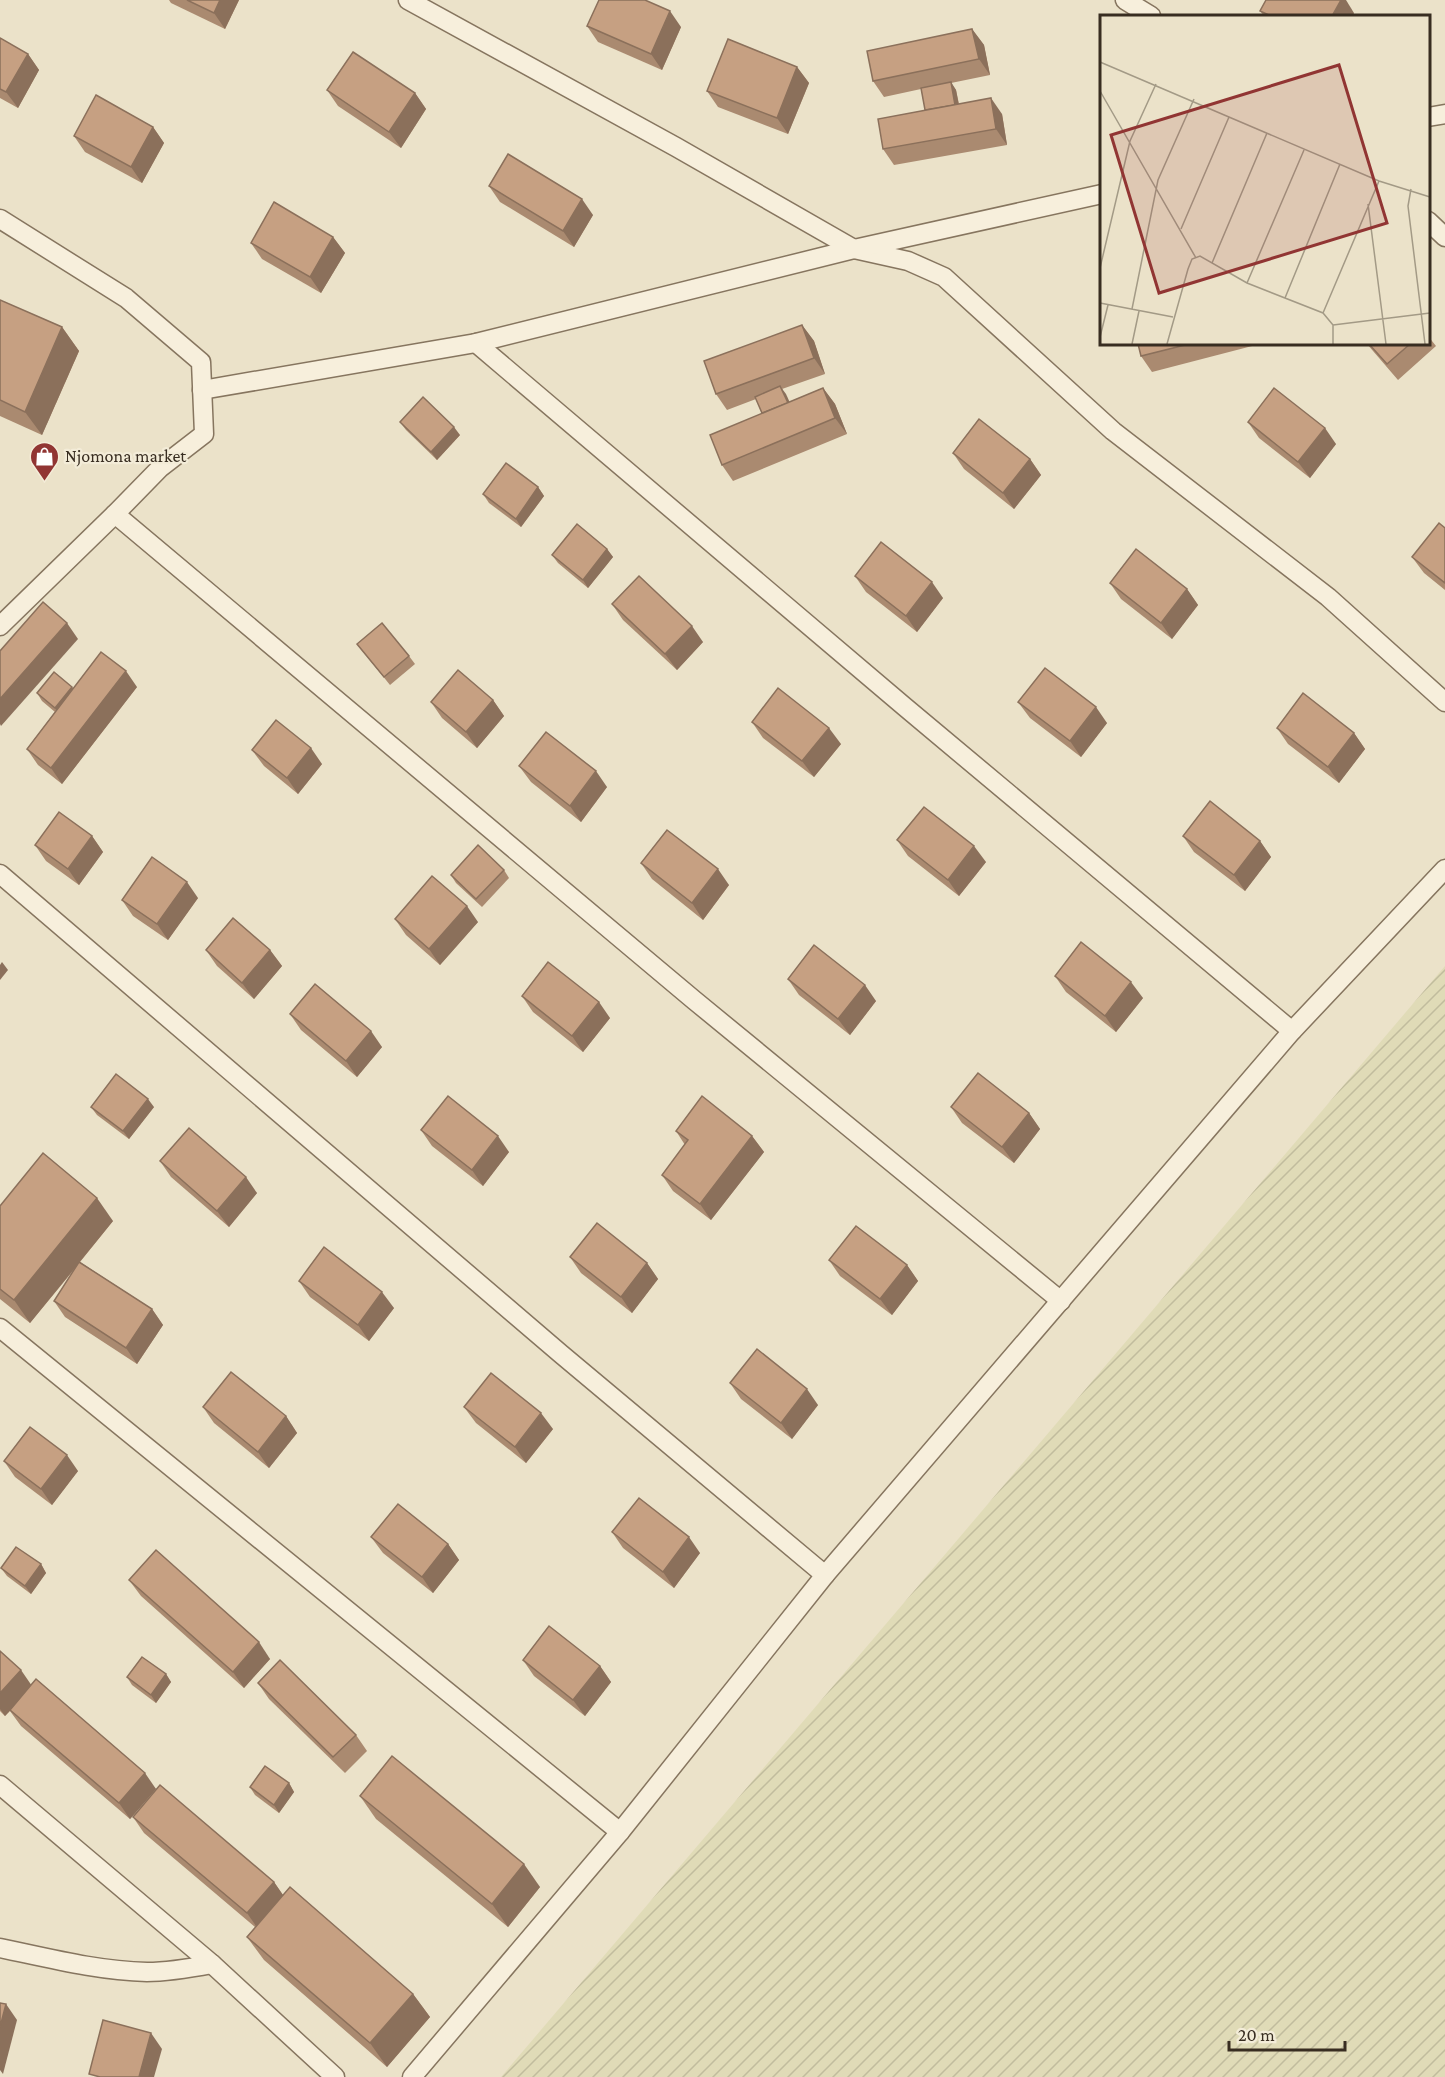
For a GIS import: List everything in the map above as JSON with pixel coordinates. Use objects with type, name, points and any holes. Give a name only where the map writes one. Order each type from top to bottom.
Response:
[{"type":"lane","points":[[408,0],[676,147],[854,249],[908,261],[944,277],[1113,431],[1328,597],[1445,702]]},
{"type":"lane","points":[[1125,0],[1149,15]]},
{"type":"lane","points":[[1430,117],[1445,114]]},
{"type":"lane","points":[[202,390],[476,343],[854,249],[1100,194]]},
{"type":"lane","points":[[0,219],[126,298],[201,362],[204,434],[160,468],[116,514],[0,626]]},
{"type":"lane","points":[[1430,223],[1445,237]]},
{"type":"lane","points":[[476,343],[1292,1031]]},
{"type":"lane","points":[[116,514],[694,1000],[1060,1301]]},
{"type":"lane","points":[[412,2077],[620,1832],[825,1575],[1292,1031],[1445,869]]},
{"type":"lane","points":[[0,874],[552,1346],[825,1575]]},
{"type":"lane","points":[[0,1328],[620,1832]]},
{"type":"lane","points":[[0,1785],[212,1964],[335,2077]]},
{"type":"lane","points":[[0,1948],[97,1967],[147,1972],[181,1970],[212,1964]]},
{"type":"shaded area","points":[[1445,966],[1445,2077],[501,2077]]},
{"type":"building","points":[[187,0],[220,0],[214,13]]},
{"type":"building","points":[[599,0],[645,0],[670,11],[651,54],[587,26]]},
{"type":"building","points":[[1266,0],[1341,0],[1333,15],[1269,15],[1260,11]]},
{"type":"building","points":[[972,29],[979,59],[873,81],[867,51]]},
{"type":"building","points":[[0,38],[28,54],[6,92],[0,89]]},
{"type":"building","points":[[728,39],[797,67],[777,118],[707,91]]},
{"type":"building","points":[[353,52],[415,93],[389,132],[327,90]]},
{"type":"building","points":[[951,82],[955,105],[925,110],[921,88]]},
{"type":"building","points":[[96,95],[153,127],[131,167],[74,136]]},
{"type":"building","points":[[991,98],[996,129],[883,149],[878,119]]},
{"type":"building","points":[[508,154],[582,199],[563,231],[489,186]]},
{"type":"building","points":[[274,202],[333,237],[310,277],[251,243]]},
{"type":"building","points":[[0,300],[62,327],[25,412],[0,400]]},
{"type":"building","points":[[802,325],[814,358],[716,394],[704,361]]},
{"type":"building","points":[[1138,345],[1185,345],[1141,356]]},
{"type":"building","points":[[1370,345],[1409,345],[1387,364]]},
{"type":"building","points":[[780,386],[788,403],[762,413],[755,397]]},
{"type":"building","points":[[823,388],[835,418],[722,465],[710,435]]},
{"type":"building","points":[[1274,388],[1325,428],[1298,462],[1248,422]]},
{"type":"building","points":[[423,397],[454,427],[431,452],[400,422]]},
{"type":"building","points":[[979,419],[1030,459],[1003,493],[953,453]]},
{"type":"building","points":[[506,463],[538,487],[516,519],[483,494]]},
{"type":"building","points":[[1439,523],[1445,528],[1445,583],[1412,557]]},
{"type":"building","points":[[577,524],[607,549],[583,580],[552,555]]},
{"type":"building","points":[[881,542],[932,582],[906,616],[855,576]]},
{"type":"building","points":[[1136,549],[1187,589],[1161,623],[1110,583]]},
{"type":"building","points":[[639,576],[692,626],[665,654],[612,604]]},
{"type":"building","points":[[43,602],[67,623],[0,699],[0,651]]},
{"type":"building","points":[[382,623],[409,656],[384,677],[357,644]]},
{"type":"building","points":[[101,652],[126,671],[51,768],[27,749]]},
{"type":"building","points":[[1045,668],[1096,707],[1070,741],[1018,702]]},
{"type":"building","points":[[458,670],[493,700],[466,732],[431,702]]},
{"type":"building","points":[[54,672],[72,687],[55,708],[37,693]]},
{"type":"building","points":[[778,688],[829,728],[802,761],[752,722]]},
{"type":"building","points":[[1303,693],[1354,733],[1328,767],[1277,728]]},
{"type":"building","points":[[276,720],[311,748],[287,778],[252,750]]},
{"type":"building","points":[[546,732],[596,771],[570,806],[519,766]]},
{"type":"building","points":[[1210,801],[1260,841],[1234,875],[1183,836]]},
{"type":"building","points":[[924,807],[974,846],[948,880],[897,840]]},
{"type":"building","points":[[59,812],[92,836],[68,869],[35,845]]},
{"type":"building","points":[[667,830],[718,869],[692,903],[641,863]]},
{"type":"building","points":[[478,845],[504,870],[476,899],[451,875]]},
{"type":"building","points":[[152,857],[187,882],[157,924],[122,900]]},
{"type":"building","points":[[432,876],[467,906],[429,949],[395,919]]},
{"type":"building","points":[[233,918],[270,950],[242,983],[206,950]]},
{"type":"building","points":[[1081,942],[1131,982],[1105,1016],[1055,976]]},
{"type":"building","points":[[814,945],[865,985],[838,1019],[788,979]]},
{"type":"building","points":[[548,962],[599,1002],[572,1036],[522,996]]},
{"type":"building","points":[[315,984],[371,1031],[346,1061],[290,1014]]},
{"type":"building","points":[[978,1073],[1029,1113],[1002,1147],[951,1107]]},
{"type":"building","points":[[116,1074],[148,1099],[123,1131],[91,1107]]},
{"type":"building","points":[[448,1096],[498,1136],[472,1170],[421,1130]]},
{"type":"building","points":[[702,1096],[752,1136],[700,1204],[662,1175],[688,1140],[676,1131]]},
{"type":"building","points":[[189,1128],[246,1177],[217,1211],[160,1161]]},
{"type":"building","points":[[43,1153],[97,1198],[14,1300],[0,1289],[0,1206]]},
{"type":"building","points":[[597,1223],[647,1263],[621,1297],[570,1257]]},
{"type":"building","points":[[856,1226],[907,1265],[880,1299],[829,1260]]},
{"type":"building","points":[[324,1247],[382,1292],[358,1325],[299,1281]]},
{"type":"building","points":[[79,1262],[152,1309],[126,1348],[54,1301]]},
{"type":"building","points":[[757,1349],[807,1389],[781,1423],[730,1383]]},
{"type":"building","points":[[231,1372],[286,1416],[258,1452],[203,1407]]},
{"type":"building","points":[[491,1373],[541,1413],[515,1447],[464,1407]]},
{"type":"building","points":[[30,1427],[67,1455],[41,1489],[4,1461]]},
{"type":"building","points":[[639,1498],[689,1537],[663,1572],[612,1532]]},
{"type":"building","points":[[398,1504],[448,1544],[422,1577],[371,1537]]},
{"type":"building","points":[[16,1547],[41,1564],[25,1586],[1,1568]]},
{"type":"building","points":[[156,1550],[259,1642],[233,1672],[129,1580]]},
{"type":"building","points":[[549,1626],[600,1666],[573,1700],[523,1660]]},
{"type":"building","points":[[0,1651],[21,1670],[0,1693]]},
{"type":"building","points":[[142,1657],[166,1674],[151,1695],[127,1677]]},
{"type":"building","points":[[280,1660],[356,1735],[333,1757],[258,1683]]},
{"type":"building","points":[[36,1679],[145,1773],[119,1803],[10,1710]]},
{"type":"building","points":[[392,1756],[524,1864],[492,1904],[360,1796]]},
{"type":"building","points":[[265,1766],[289,1783],[274,1805],[250,1787]]},
{"type":"building","points":[[160,1785],[274,1882],[247,1913],[133,1817]]},
{"type":"building","points":[[290,1887],[413,1994],[370,2043],[247,1937]]},
{"type":"building","points":[[0,2003],[6,2004],[0,2027]]},
{"type":"building","points":[[103,2020],[151,2033],[139,2077],[100,2077],[89,2074]]},
{"type":"place","name":"Njomona market","points":[[44,482]]}]
